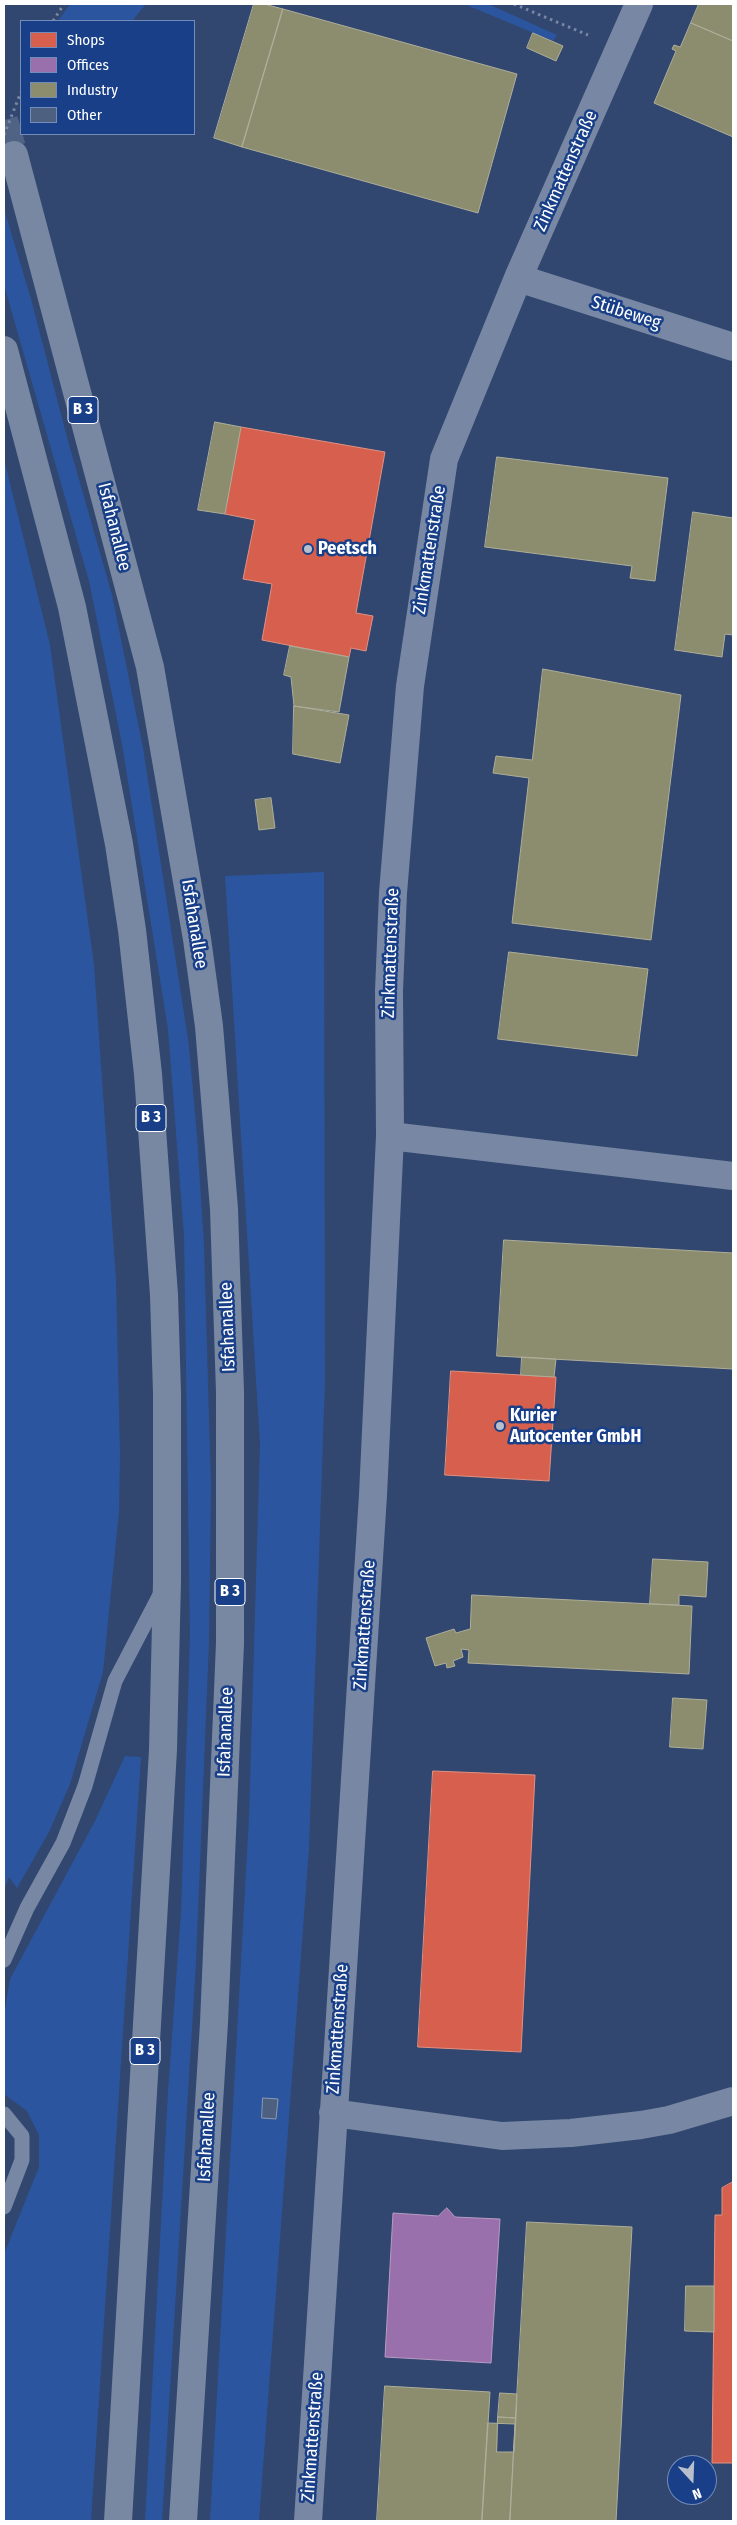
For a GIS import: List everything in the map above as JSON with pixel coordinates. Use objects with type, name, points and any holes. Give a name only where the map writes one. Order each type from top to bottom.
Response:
[{"type":"highway","name":"Isfahanallee","points":[[9,145],[150,667],[197,939],[208,1026],[224,1209],[230,1392],[230,1644],[214,2023],[184,2521]]},
{"type":"highway","name":"B 3","points":[[4,350],[72,606],[119,844],[132,930],[148,1074],[164,1295],[168,1393],[167,1581],[163,1750],[118,2521]]},
{"type":"street","name":"Zinkmattenstraße","points":[[308,2521],[373,1494],[390,1136],[389,991],[395,850],[410,686],[444,459],[518,278],[639,4]]},
{"type":"street","name":"Stübeweg","points":[[518,278],[733,347]]},
{"type":"street","points":[[390,1136],[733,1176]]},
{"type":"street","name":"Zinkmattenstraße","points":[[333,2113],[502,2136],[571,2133],[641,2125],[687,2115],[733,2101]]},
{"type":"lane","points":[[4,1960],[27,1908],[63,1843],[85,1786],[115,1681],[167,1581]]},
{"type":"lane","points":[[4,2114],[22,2136],[22,2160],[4,2207]]},
{"type":"path","points":[[55,20],[64,4]]},
{"type":"path","points":[[514,4],[621,48]]},
{"type":"path","points":[[9,145],[20,96]]},
{"type":"shaded area","points":[[70,4],[146,4],[133,20],[59,20]]},
{"type":"shaded area","points":[[464,4],[488,4],[557,35],[553,41]]},
{"type":"shaded area","points":[[4,209],[31,299],[68,441],[112,595],[143,748],[189,1046],[197,1136],[204,1245],[211,1487],[209,1642],[196,1962],[162,2521],[145,2521],[168,2092],[181,1912],[190,1634],[184,1236],[168,1029],[122,744],[89,581],[4,285]]},
{"type":"shaded area","points":[[4,459],[50,645],[94,965],[116,1280],[120,1455],[119,1511],[103,1672],[70,1784],[49,1832],[17,1888],[9,1877],[4,1890]]},
{"type":"shaded area","points":[[324,872],[325,1380],[309,1848],[259,2521],[210,2521],[249,1817],[260,1444],[225,876]]},
{"type":"shaded area","points":[[125,1756],[141,1757],[91,2521],[4,2521],[4,2254],[39,2167],[39,2135],[27,2111],[4,2094],[4,2016],[10,1979],[95,1821]]},
{"type":"building: Shops","name":"Peetsch","points":[[241,427],[385,452],[356,613],[373,616],[366,651],[351,648],[349,657],[262,640],[272,584],[243,579],[255,520],[225,514]]},
{"type":"building: Shops","name":"Kurier Autocenter GmbH","points":[[451,1371],[556,1377],[549,1481],[445,1475]]},
{"type":"building: Shops","points":[[433,1771],[535,1775],[521,2052],[418,2047]]},
{"type":"building: Shops","points":[[733,2182],[733,2463],[717,2463],[717,2455],[712,2455],[715,2215],[722,2215],[722,2188]]},
{"type":"building: Offices","points":[[447,2208],[455,2217],[500,2219],[491,2363],[385,2357],[393,2213],[438,2216]]},
{"type":"building: Industry","points":[[254,4],[264,4],[283,9],[242,147],[214,138]]},
{"type":"building: Industry","points":[[699,4],[733,4],[733,41],[691,23]]},
{"type":"building: Industry","points":[[283,9],[517,74],[478,213],[242,147]]},
{"type":"building: Industry","points":[[691,23],[733,41],[733,137],[654,103],[676,51],[672,49],[674,45],[680,47]]},
{"type":"building: Industry","points":[[533,33],[563,46],[556,61],[527,48]]},
{"type":"building: Industry","points":[[215,422],[241,427],[225,514],[198,510]]},
{"type":"building: Industry","points":[[497,457],[668,478],[655,581],[630,578],[632,566],[485,547]]},
{"type":"building: Industry","points":[[693,512],[733,518],[733,635],[725,634],[722,657],[675,650]]},
{"type":"building: Industry","points":[[290,646],[349,657],[339,712],[294,706],[291,677],[284,675]]},
{"type":"building: Industry","points":[[543,669],[681,695],[651,940],[512,923],[529,778],[493,773],[496,756],[532,760]]},
{"type":"building: Industry","points":[[294,706],[349,715],[340,763],[293,754]]},
{"type":"building: Industry","points":[[271,798],[275,828],[259,830],[255,800]]},
{"type":"building: Industry","points":[[509,952],[648,969],[637,1056],[498,1039]]},
{"type":"building: Industry","points":[[504,1240],[733,1253],[733,1369],[497,1356]]},
{"type":"building: Industry","points":[[522,1357],[556,1359],[554,1377],[521,1375]]},
{"type":"building: Industry","points":[[653,1559],[708,1562],[706,1597],[679,1595],[679,1605],[650,1604]]},
{"type":"building: Industry","points":[[472,1595],[692,1606],[689,1674],[468,1663],[469,1650],[461,1649],[463,1657],[453,1661],[455,1666],[447,1668],[446,1663],[435,1666],[426,1638],[454,1629],[456,1633],[470,1629]]},
{"type":"building: Industry","points":[[673,1698],[707,1700],[703,1749],[670,1747]]},
{"type":"building: Industry","points":[[527,2222],[632,2227],[616,2521],[510,2521]]},
{"type":"building: Industry","points":[[686,2286],[714,2286],[714,2332],[685,2331]]},
{"type":"building: Industry","points":[[385,2386],[490,2392],[482,2521],[377,2521]]},
{"type":"building: Industry","points":[[500,2393],[517,2394],[516,2418],[498,2417]]},
{"type":"building: Industry","points":[[498,2417],[516,2418],[514,2452],[497,2452]]},
{"type":"building: Industry","points":[[488,2423],[515,2424],[510,2521],[482,2521]]},
{"type":"building: Other","points":[[263,2098],[278,2099],[276,2119],[262,2118]]},
{"type":"tunnel","points":[[4,120],[14,155]]},
{"type":"place","name":"Peetsch","points":[[308,549]]},
{"type":"place","name":"Kurier Autocenter GmbH","points":[[500,1426]]}]
